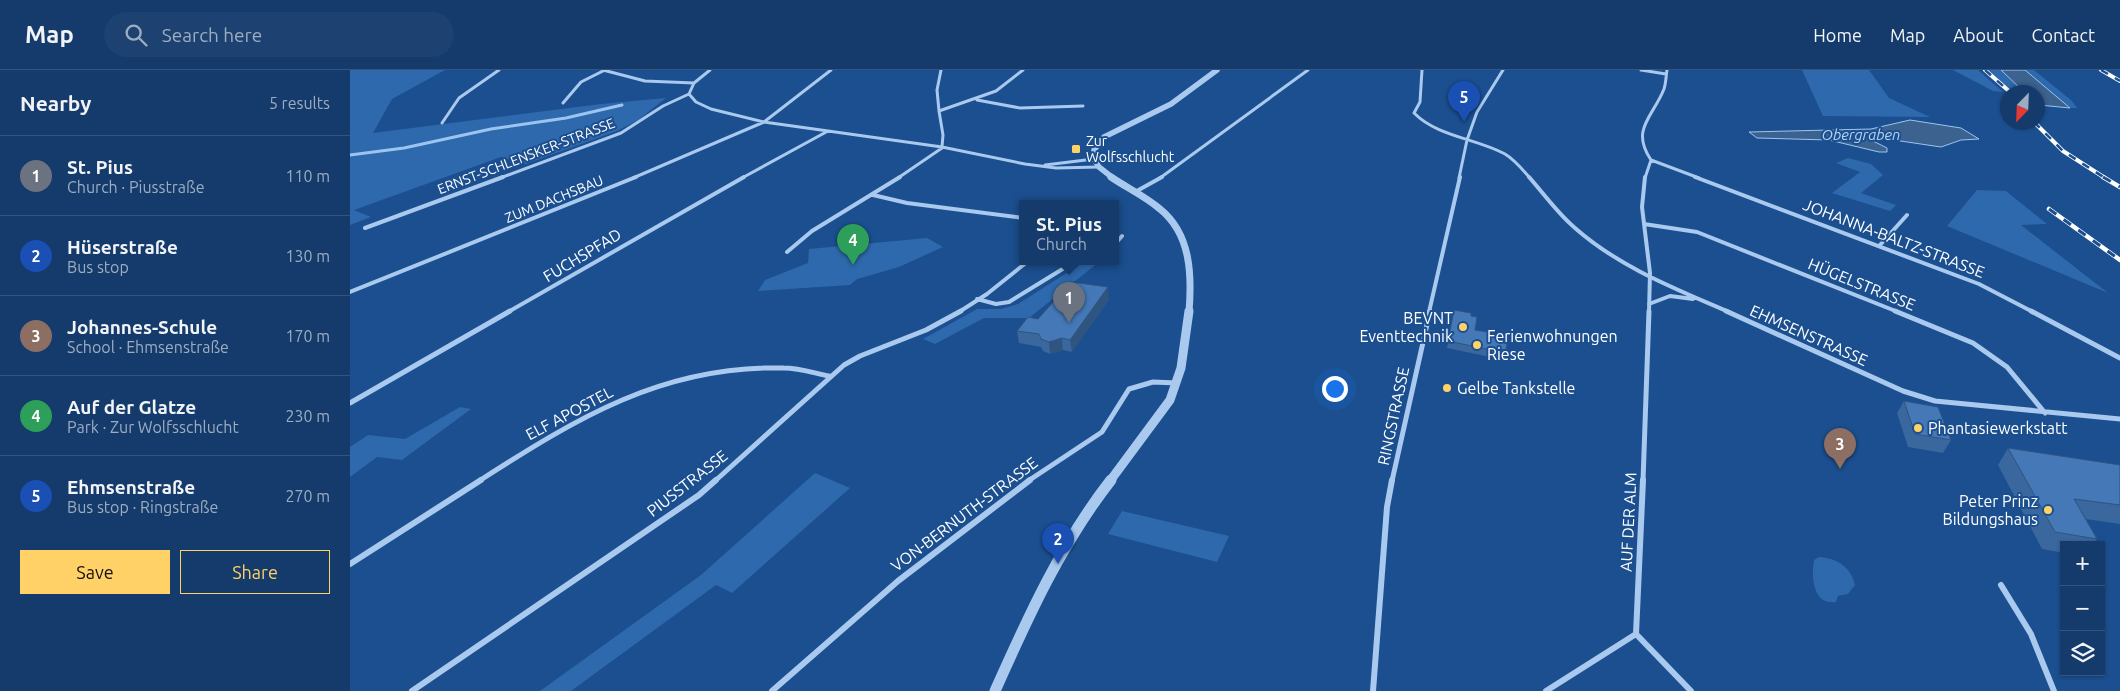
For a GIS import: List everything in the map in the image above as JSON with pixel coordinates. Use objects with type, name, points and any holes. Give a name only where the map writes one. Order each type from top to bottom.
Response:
[{"type":"street","points":[[442,123],[448,108],[465,90],[499,70]]},
{"type":"street","points":[[563,103],[572,88],[591,75],[604,70],[645,81],[694,83]]},
{"type":"street","points":[[710,70],[694,83],[689,94],[696,102],[711,109],[764,122],[942,148],[1039,166],[1068,168],[1099,166]]},
{"type":"street","name":"ZUM DACHSBAU","points":[[350,292],[582,200],[764,122],[831,70]]},
{"type":"street","points":[[787,252],[812,231],[873,195],[942,148],[944,134],[937,94],[941,70]]},
{"type":"street","points":[[939,111],[976,100],[996,91],[1023,70]]},
{"type":"street","points":[[995,691],[1018,639],[1074,535],[1097,498],[1161,415],[1178,383],[1185,352],[1189,273],[1186,248],[1176,225],[1167,215],[1099,166],[1094,159],[1096,145],[1104,137],[1172,104],[1217,70]]},
{"type":"street","points":[[1134,192],[1152,183],[1308,70]]},
{"type":"street","name":"EHMSENSTRASSE","points":[[1422,70],[1420,102],[1414,113],[1419,120],[1437,129],[1504,154],[1516,162],[1574,228],[1609,254],[1650,277],[1894,387],[1934,402],[2120,420]]},
{"type":"street","name":"RINGSTRASSE","points":[[1373,691],[1387,507],[1404,420],[1448,234],[1466,140],[1477,112],[1503,70]]},
{"type":"street","points":[[1641,70],[1667,72],[1663,92],[1649,113],[1640,142],[1643,150],[1651,160]]},
{"type":"street","name":"ERNST-SCHLENSKER-STRASSE","points":[[365,228],[621,133],[674,99],[689,94]]},
{"type":"street","points":[[976,100],[1020,108],[1083,106]]},
{"type":"street","name":"FUCHSPFAD","points":[[350,403],[775,159],[828,131]]},
{"type":"street","points":[[1039,166],[1094,159]]},
{"type":"street","name":"AUF DER ALM","points":[[1636,634],[1648,385],[1650,277],[1644,224],[1644,179],[1649,171],[1651,160]]},
{"type":"street","name":"JOHANNA-BALTZ-STRASSE","points":[[1651,160],[1979,284],[2120,358]]},
{"type":"street","points":[[873,195],[907,203],[1019,217]]},
{"type":"street","points":[[1880,246],[1907,215]]},
{"type":"street","name":"HÜGELSTRASSE","points":[[1644,224],[1697,232],[1973,343],[2007,367],[2045,413]]},
{"type":"street","points":[[1119,239],[1122,236]]},
{"type":"street","name":"PIUSSTRASSE","points":[[412,691],[699,495],[768,434],[829,376],[856,357],[917,335],[977,299],[1023,265]]},
{"type":"street","points":[[977,299],[996,304],[1009,302],[1069,265]]},
{"type":"street","points":[[1649,304],[1658,298],[1669,296],[1703,301]]},
{"type":"street","name":"ELF APOSTEL","points":[[350,564],[538,443],[593,412],[645,389],[688,377],[739,369],[786,368],[829,376]]},
{"type":"street","name":"VON-BERNUTH-STRASSE","points":[[772,691],[855,616],[973,522],[1031,478],[1102,432],[1129,389],[1153,382],[1178,383]]},
{"type":"street","points":[[2001,585],[2031,634],[2054,691]]},
{"type":"street","points":[[1546,691],[1636,634],[1691,691]]},
{"type":"shaded area","points":[[350,70],[445,70],[392,99],[373,133],[601,104],[666,98],[638,120],[617,131],[526,164],[501,157],[354,210],[371,217],[350,225]]},
{"type":"shaded area","points":[[1802,70],[1869,70],[1889,98],[1930,117],[1823,116]]},
{"type":"shaded area","points":[[1953,70],[1978,70],[2000,89],[2000,92],[1993,91]]},
{"type":"shaded area","points":[[1988,70],[2001,70],[2017,85],[2004,85]]},
{"type":"shaded area","points":[[2025,70],[2034,70],[2072,101],[2077,108],[2070,108]]},
{"type":"shaded area","points":[[1848,158],[1871,164],[1883,175],[1861,193],[1896,205],[1890,211],[1832,193],[1860,172],[1836,163]]},
{"type":"shaded area","points":[[1977,190],[2006,191],[2047,224],[2021,225],[2108,293],[1947,226]]},
{"type":"shaded area","points":[[927,238],[943,247],[899,267],[857,279],[850,285],[758,291],[765,280],[808,263],[809,249]]},
{"type":"shaded area","points":[[1079,265],[1095,265],[1029,318],[984,318],[935,344],[923,339],[977,309],[1001,309],[1018,304]]},
{"type":"shaded area","points":[[460,407],[471,409],[402,460],[377,457],[350,477],[350,447],[368,435],[405,439]]},
{"type":"shaded area","points":[[815,473],[850,488],[732,593],[716,585],[571,691],[540,691],[701,575]]},
{"type":"shaded area","points":[[1122,511],[1229,536],[1217,562],[1108,534]]},
{"type":"shaded area","points":[[1819,557],[1832,559],[1847,568],[1853,579],[1855,585],[1848,594],[1838,596],[1836,602],[1822,600],[1815,589],[1813,567],[1814,560]]},
{"type":"water","points":[[2001,70],[2025,70],[2043,85],[2017,85]]},
{"type":"water","points":[[2045,87],[2070,108],[2045,106]]},
{"type":"water","name":"Obergraben","points":[[1910,120],[1961,128],[1979,139],[1961,140],[1941,147],[1887,139],[1869,139],[1887,148],[1887,152],[1879,152],[1829,140],[1757,138],[1749,132],[1871,129]]},
{"type":"building","points":[[1071,282],[1108,287],[1070,340],[1062,338],[1049,342],[1041,339],[1039,334],[1017,331],[1028,317],[1038,319]]},
{"type":"building","points":[[1454,310],[1471,313],[1471,316],[1477,317],[1475,330],[1508,335],[1506,350],[1492,348],[1491,350],[1448,341]]},
{"type":"building","points":[[1904,401],[1938,407],[1951,440],[1915,434]]},
{"type":"building","points":[[2008,448],[2120,465],[2120,505],[2074,499],[2097,539],[2055,532]]},
{"type":"waterway","points":[[350,155],[404,148],[491,129],[566,118],[622,105]]},
{"type":"railway","points":[[1985,70],[2002,85]]},
{"type":"railway","points":[[2101,70],[2120,81]]},
{"type":"railway","points":[[2042,130],[2063,151],[2105,178]]},
{"type":"railway","points":[[2103,177],[2120,187]]},
{"type":"railway","points":[[2049,209],[2120,260]]},
{"type":"place","name":"Ehmsenstraße","points":[[1464,122]]},
{"type":"place","name":"Zur Wolfsschlucht","points":[[1076,149]]},
{"type":"place","name":"Auf der Glatze","points":[[853,265]]},
{"type":"place","name":"St. Pius","points":[[1069,323]]},
{"type":"place","name":"BEVNT Eventtechnik","points":[[1463,327]]},
{"type":"place","name":"Ferienwohnungen Riese","points":[[1477,345]]},
{"type":"place","name":"Gelbe Tankstelle","points":[[1447,388]]},
{"type":"place","name":"Phantasiewerkstatt","points":[[1918,428]]},
{"type":"place","name":"Johannes-Schule","points":[[1840,469]]},
{"type":"place","name":"Peter Prinz Bildungshaus","points":[[2048,510]]},
{"type":"place","name":"Hüserstraße","points":[[1058,564]]}]
